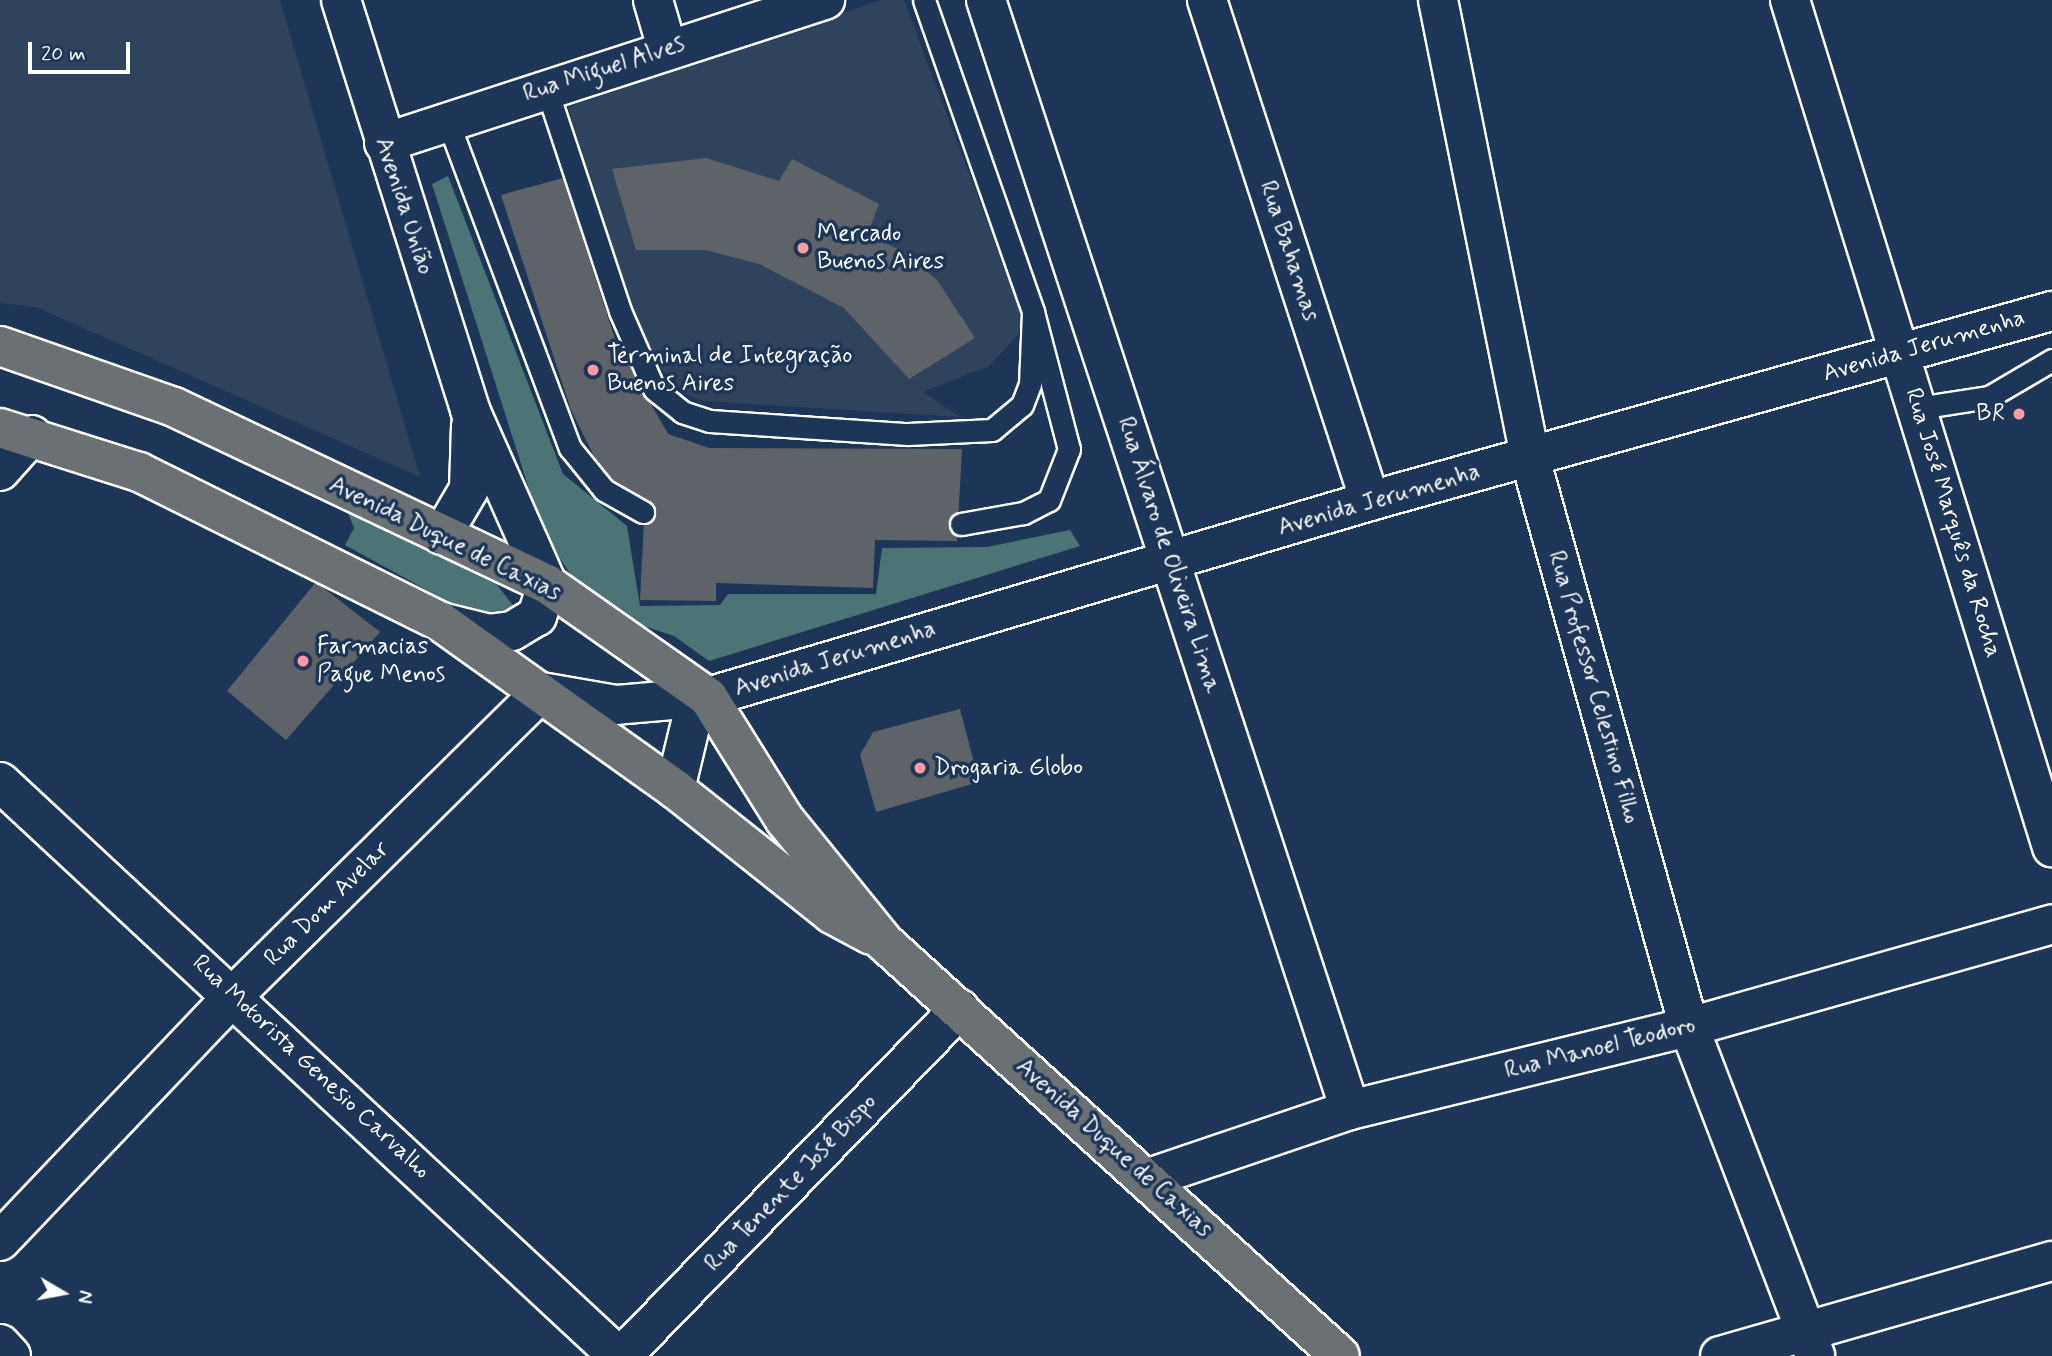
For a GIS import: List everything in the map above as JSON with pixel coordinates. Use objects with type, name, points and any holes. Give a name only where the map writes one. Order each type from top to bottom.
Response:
[{"type":"main road","name":"Avenida Duque de Caxias","points":[[0,346],[174,407],[547,584],[708,697],[785,820],[884,943],[1149,1178],[1340,1356]]},
{"type":"main road","points":[[16,431],[139,472],[442,622],[541,692]]},
{"type":"main road","name":"Avenida Duque de Caxias","points":[[541,692],[675,789],[832,914],[884,943]]},
{"type":"street","name":"Avenida União","points":[[341,0],[470,410],[547,584]]},
{"type":"street","points":[[653,0],[667,48]]},
{"type":"street","name":"Rua Miguel Alves","points":[[384,143],[546,87],[825,0]]},
{"type":"street","name":"Rua Álvaro de Oliveira Lima","points":[[986,0],[1350,1110]]},
{"type":"street","name":"Rua Bahamas","points":[[1208,0],[1370,501]]},
{"type":"street","name":"Rua Professor Celestino Filho","points":[[1438,0],[1530,458],[1689,1027],[1810,1345]]},
{"type":"street","name":"Rua José Marquês da Rocha","points":[[1790,0],[2052,847]]},
{"type":"street","name":"Avenida Jerumenha","points":[[541,692],[615,705],[708,697],[1370,501],[2052,311]]},
{"type":"street","name":"Avenida União","points":[[442,535],[469,489],[475,460],[470,410]]},
{"type":"street","points":[[0,471],[16,431]]},
{"type":"street","points":[[442,622],[489,634],[512,631],[537,615],[547,584]]},
{"type":"street","name":"Rua Dom Avelar","points":[[0,1241],[235,994],[541,692]]},
{"type":"street","points":[[675,789],[692,718],[708,697]]},
{"type":"street","name":"Rua Motorista Genesio Carvalho","points":[[0,782],[235,994],[620,1356]]},
{"type":"street","name":"Rua Manoel Teodoro","points":[[1149,1178],[1350,1110],[1689,1027],[2052,924]]},
{"type":"street","name":"Rua Tenente José Bispo","points":[[620,1356],[959,1009]]},
{"type":"street","points":[[1720,1356],[1810,1345],[2052,1261]]},
{"type":"street","points":[[0,1345],[11,1356]]},
{"type":"lane","points":[[924,0],[1032,312],[1066,426],[1069,449],[1062,474],[1049,500],[1023,513],[961,524]]},
{"type":"lane","points":[[546,87],[620,312],[654,389],[682,412],[710,421],[908,434],[992,430],[1022,405],[1030,384],[1032,312]]},
{"type":"lane","points":[[448,122],[570,448],[604,491],[643,512]]},
{"type":"lane","points":[[1918,408],[1989,397],[2052,359]]},
{"type":"shaded area","points":[[0,0],[280,0],[420,477],[36,307],[0,303]]},
{"type":"shaded area","name":"Mercado Buenos Aires","points":[[881,0],[904,0],[1026,326],[989,366],[923,392],[960,417],[702,401],[682,392],[638,342],[568,107]]},
{"type":"green space","points":[[448,176],[563,474],[627,526],[640,606],[720,605],[728,594],[876,594],[882,548],[987,547],[1070,530],[1080,546],[709,661],[674,636],[623,619],[577,584],[543,533],[432,184]]},
{"type":"green space","points":[[346,508],[497,585],[513,605],[513,621],[499,630],[345,545],[354,528]]},
{"type":"building","points":[[706,158],[779,181],[792,159],[879,204],[867,235],[903,251],[937,280],[975,338],[909,379],[844,308],[759,264],[706,250],[636,250],[612,169]]},
{"type":"building","name":"Terminal de Integração Buenos Aires","points":[[563,178],[616,342],[668,434],[709,448],[962,449],[957,541],[875,540],[873,588],[716,583],[716,601],[640,600],[644,522],[596,460],[571,410],[501,195]]},
{"type":"building","name":"Farmacias Pague Menos","points":[[316,582],[380,632],[286,740],[227,691]]},
{"type":"building","name":"Drogaria Globo","points":[[960,709],[979,782],[876,812],[860,755],[873,732]]},
{"type":"place","name":"Mercado Buenos Aires","points":[[803,248]]},
{"type":"place","name":"Terminal de Integração Buenos Aires","points":[[593,370]]},
{"type":"place","name":"BR","points":[[2019,414]]},
{"type":"place","name":"Farmacias Pague Menos","points":[[303,661]]},
{"type":"place","name":"Drogaria Globo","points":[[920,768]]}]
